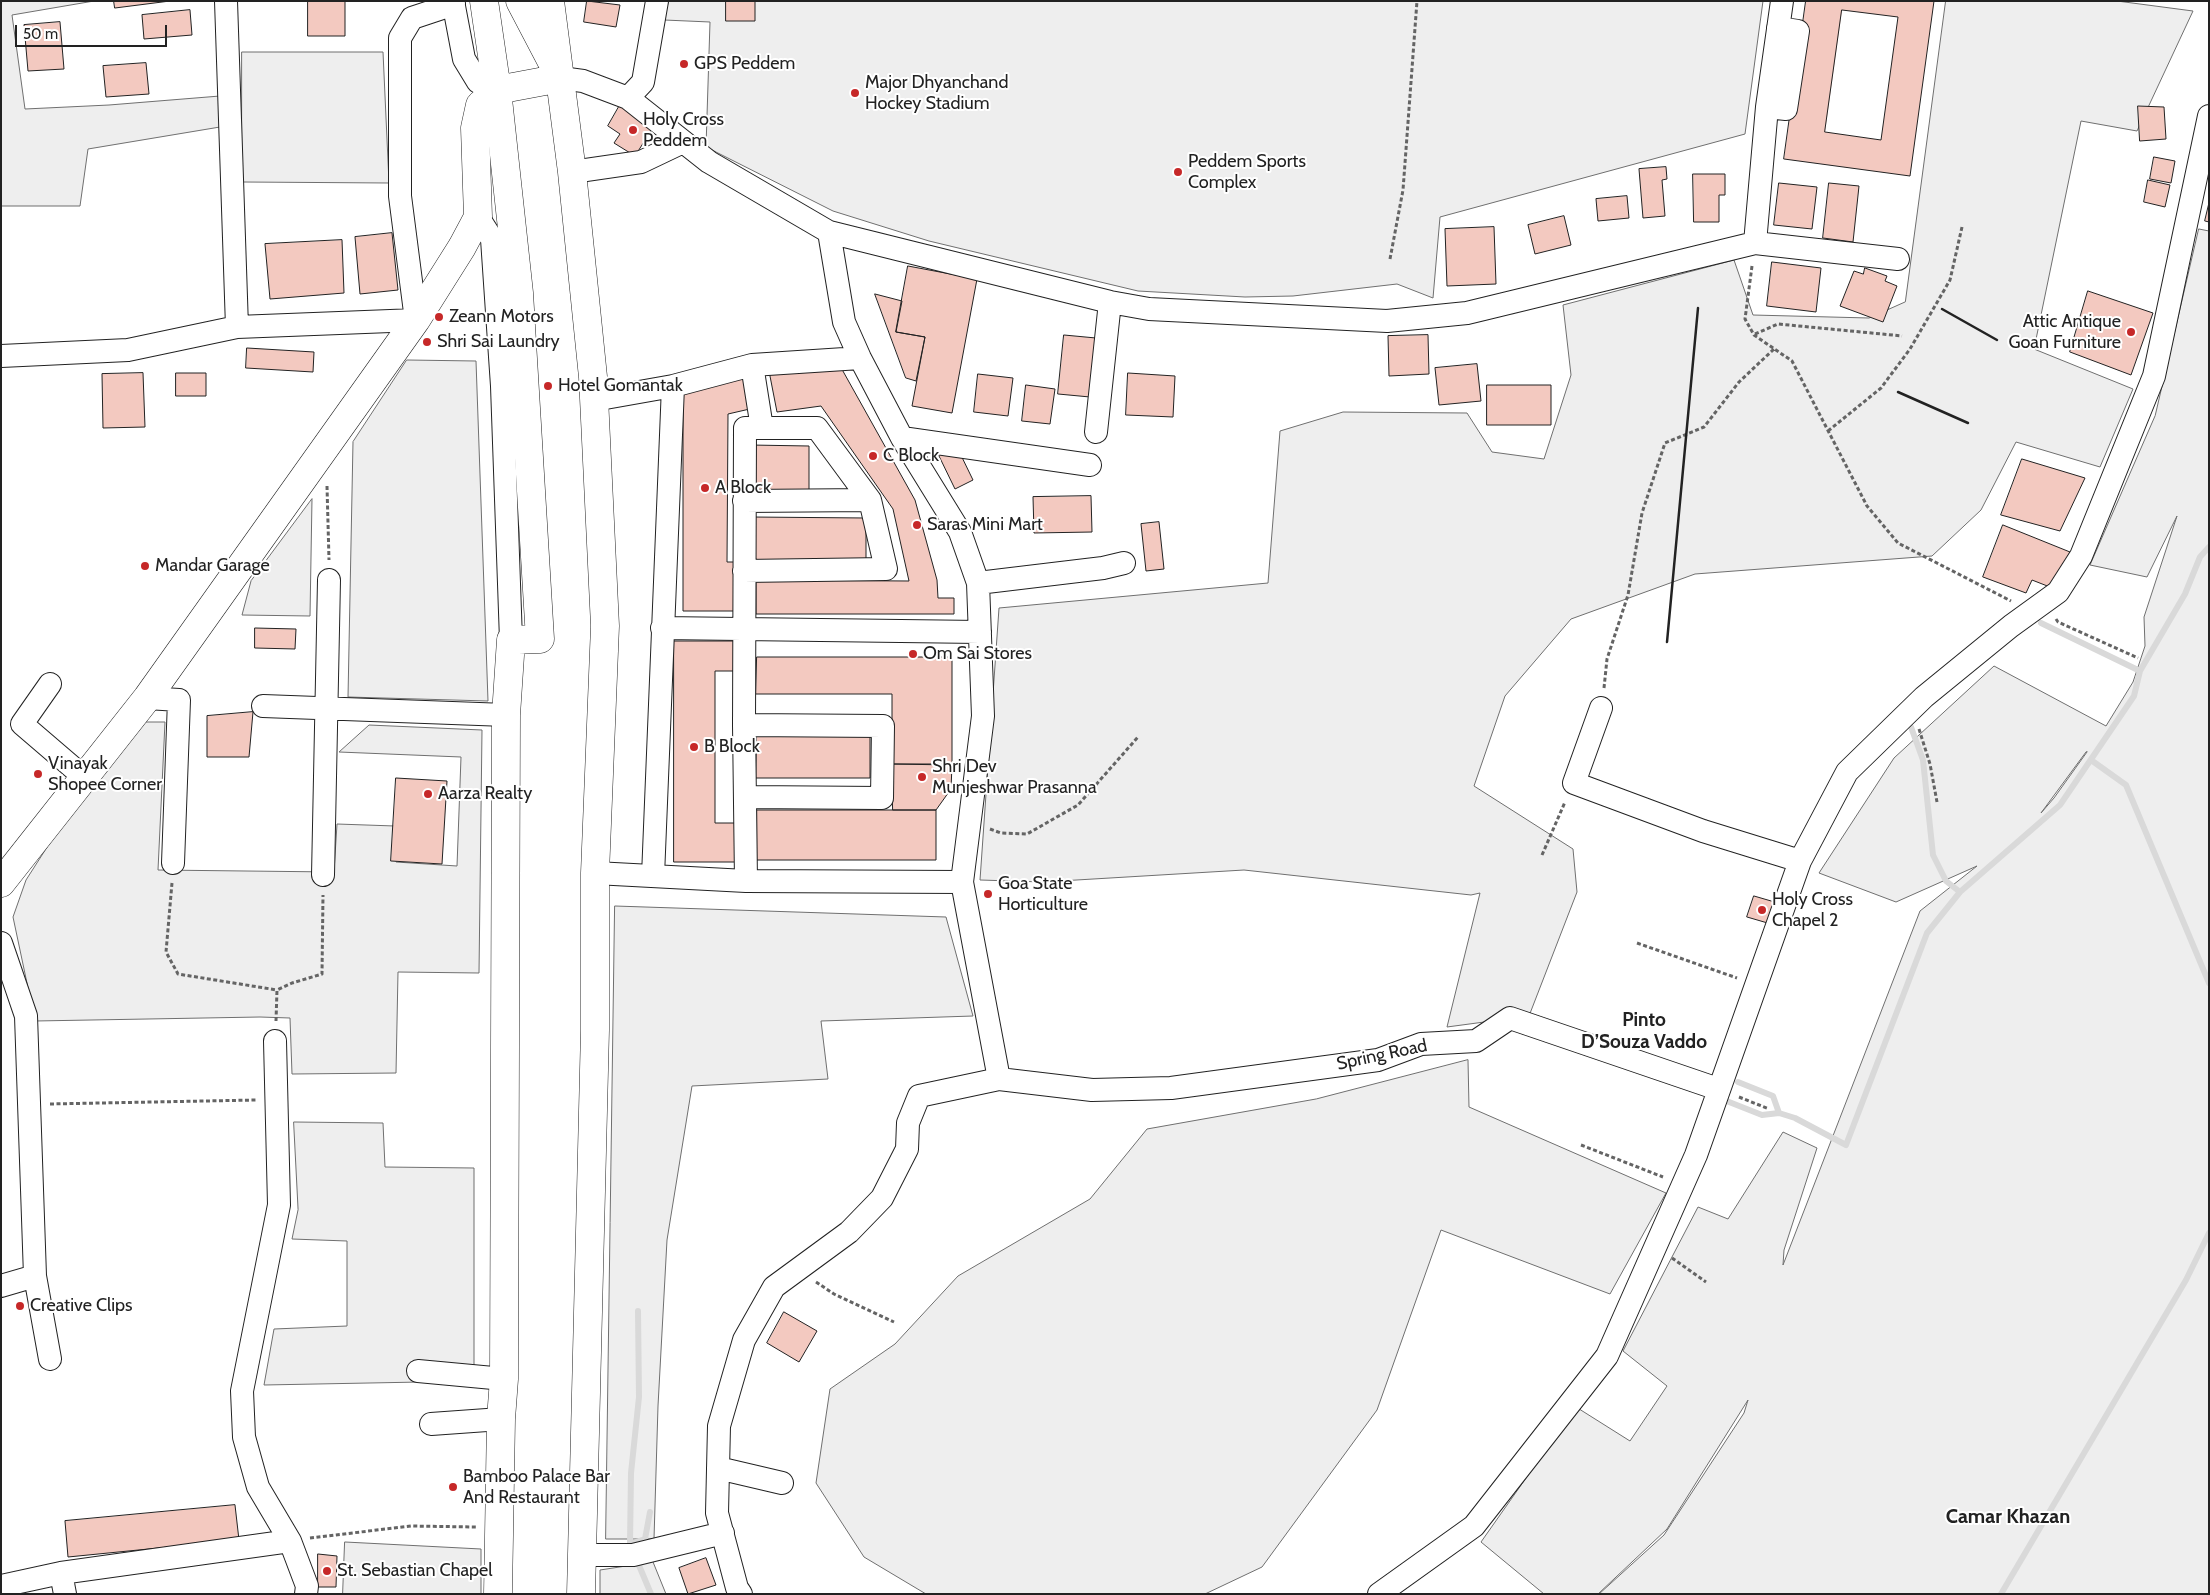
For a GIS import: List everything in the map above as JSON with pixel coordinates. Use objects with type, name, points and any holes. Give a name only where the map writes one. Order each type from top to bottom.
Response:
[{"type":"main road","points":[[484,1],[497,90],[519,293],[540,639],[511,640],[506,715],[504,1378],[501,1419],[498,1594]]},
{"type":"main road","points":[[520,1],[561,78]]},
{"type":"main road","points":[[550,1],[572,172],[594,400],[605,626],[596,873],[595,1030],[581,1594]]},
{"type":"main road","points":[[4,870],[85,778],[147,698],[416,320],[462,247],[478,217],[475,128],[480,105],[497,90],[561,78]]},
{"type":"street","points":[[226,1],[237,327]]},
{"type":"street","points":[[628,98],[643,82],[657,1]]},
{"type":"street","points":[[1755,243],[1767,107],[1782,1]]},
{"type":"street","points":[[1,356],[128,350],[237,327],[416,320],[400,196],[400,38],[412,18],[454,3],[464,59],[478,82],[497,90]]},
{"type":"street","points":[[561,78],[583,81],[628,98],[708,162],[829,232],[1110,302],[1149,309],[1387,321],[1468,313],[1755,243],[1898,259]]},
{"type":"street","points":[[1379,1594],[1474,1526],[1607,1356],[1696,1155],[1800,861],[1847,772],[1924,697],[2011,626],[2058,592],[2081,556],[2154,376],[2209,116]]},
{"type":"street","points":[[572,172],[641,162],[683,142]]},
{"type":"street","points":[[478,217],[492,239],[502,386],[511,640]]},
{"type":"street","points":[[741,1594],[737,1588],[717,1513],[719,1426],[744,1340],[774,1286],[849,1232],[882,1198],[906,1149],[908,1123],[919,1096],[999,1079],[962,882],[983,716],[978,583],[960,532],[902,438],[860,358],[844,322],[829,232]]},
{"type":"street","points":[[1096,432],[1110,302]]},
{"type":"street","points":[[594,400],[673,386],[752,365],[860,358]]},
{"type":"street","points":[[752,365],[762,428]]},
{"type":"street","points":[[653,876],[673,386]]},
{"type":"street","points":[[744,571],[886,569],[870,500],[817,428],[746,428],[744,501],[744,571],[745,628],[744,725],[746,881]]},
{"type":"street","points":[[902,438],[1090,465]]},
{"type":"street","points":[[744,501],[870,500]]},
{"type":"street","points":[[978,583],[1114,565]]},
{"type":"street","points":[[323,875],[329,580]]},
{"type":"street","points":[[662,628],[980,632]]},
{"type":"street","points":[[50,684],[22,724],[85,778]]},
{"type":"street","points":[[147,698],[179,700],[173,863]]},
{"type":"street","points":[[263,706],[506,715]]},
{"type":"street","points":[[1601,708],[1574,783],[1703,831],[1800,861]]},
{"type":"street","points":[[744,725],[883,726],[882,798],[745,797]]},
{"type":"street","points":[[596,873],[746,881],[962,882]]},
{"type":"street","points":[[1,942],[26,1016],[35,1276],[50,1359]]},
{"type":"street","name":"Spring Road","points":[[999,1079],[1092,1090],[1171,1088],[1378,1060],[1421,1044],[1476,1041],[1510,1018],[1720,1085]]},
{"type":"street","points":[[275,1041],[279,1205],[242,1391],[244,1437],[258,1487],[290,1541],[307,1586],[306,1594]]},
{"type":"street","points":[[1,1286],[35,1276]]},
{"type":"street","points":[[418,1371],[504,1378]]},
{"type":"street","points":[[431,1424],[501,1419]]},
{"type":"street","points":[[718,1468],[782,1483]]},
{"type":"street","points":[[582,1555],[633,1555],[723,1533]]},
{"type":"street","points":[[1,1586],[63,1583],[290,1541]]},
{"type":"path","points":[[1390,259],[1403,190],[1418,1]]},
{"type":"path","points":[[1828,431],[1881,388],[1910,349],[1950,280],[1962,227]]},
{"type":"path","points":[[1755,243],[1744,319],[1754,334],[1792,361],[1867,506],[1898,542],[2038,607],[2058,622],[2138,658]]},
{"type":"path","points":[[1754,334],[1778,324],[1902,336]]},
{"type":"path","points":[[1601,708],[1607,659],[1628,595],[1642,512],[1665,443],[1704,427],[1739,382],[1775,348]]},
{"type":"path","points":[[327,484],[329,580]]},
{"type":"path","points":[[1910,711],[1922,733],[1937,802]]},
{"type":"path","points":[[970,820],[1001,833],[1027,834],[1078,806],[1138,737]]},
{"type":"path","points":[[1542,855],[1574,783]]},
{"type":"path","points":[[173,863],[166,952],[178,974],[277,990],[292,983],[322,974],[323,875]]},
{"type":"path","points":[[1637,943],[1756,985]]},
{"type":"path","points":[[275,1041],[277,990]]},
{"type":"path","points":[[1720,1085],[1769,1109]]},
{"type":"path","points":[[29,1104],[276,1100]]},
{"type":"path","points":[[1581,1145],[1682,1184]]},
{"type":"path","points":[[1655,1246],[1706,1282]]},
{"type":"path","points":[[797,1269],[834,1294],[894,1322]]},
{"type":"path","points":[[334,1535],[411,1526],[499,1527]]},
{"type":"shaded area","points":[[1,1],[94,1],[12,15],[25,109],[109,105],[220,96],[220,127],[88,149],[80,206],[1,206]]},
{"type":"shaded area","name":"Peddem Sports Complex","points":[[669,1],[1763,1],[1745,134],[1440,217],[1433,298],[1397,284],[1293,296],[1245,297],[1138,291],[929,241],[833,211],[706,147],[710,22],[664,20]]},
{"type":"shaded area","points":[[1946,1],[2117,1],[2193,11],[2137,131],[2081,121],[2034,349],[2133,389],[2100,467],[2016,442],[1981,510],[1932,556],[1695,574],[1571,619],[1505,696],[1474,786],[1573,849],[1577,892],[1529,1016],[1447,1027],[1480,893],[1471,895],[1244,870],[1043,882],[980,880],[999,608],[1268,583],[1280,431],[1343,412],[1467,413],[1492,452],[1544,459],[1571,375],[1563,305],[1734,260],[1753,315],[1869,318],[1905,302]]},
{"type":"shaded area","points":[[242,52],[383,52],[389,183],[242,182]]},
{"type":"shaded area","points":[[2199,229],[2209,231],[2209,1594],[1599,1594],[1664,1535],[1744,1413],[1748,1400],[1667,1529],[1598,1594],[1544,1594],[1481,1542],[1576,1407],[1630,1441],[1667,1386],[1623,1351],[1698,1207],[1728,1219],[1783,1132],[1817,1148],[1784,1250],[1783,1265],[1920,911],[1977,866],[1896,902],[1819,873],[1894,758],[1994,666],[2106,726],[2133,682],[2145,646],[2144,617],[2177,516],[2147,577],[2090,565],[2155,416]],"holes":[[[2087,752],[2054,798],[2041,813]]]},
{"type":"shaded area","points":[[407,360],[476,361],[488,701],[348,697],[353,442]]},
{"type":"shaded area","points":[[312,499],[310,616],[242,615],[251,581]]},
{"type":"shaded area","points":[[146,722],[165,722],[158,870],[334,872],[337,824],[395,826],[396,862],[457,866],[461,757],[339,752],[369,725],[482,730],[479,973],[398,972],[396,1073],[292,1074],[290,1018],[35,1021],[13,917],[26,880],[60,827]]},
{"type":"shaded area","points":[[615,906],[946,917],[973,1016],[821,1021],[828,1079],[692,1086],[667,1240],[658,1406],[654,1539],[606,1539]]},
{"type":"shaded area","points":[[1468,1060],[1469,1107],[1666,1193],[1610,1294],[1441,1230],[1377,1410],[1262,1567],[1205,1594],[926,1594],[864,1557],[816,1483],[830,1389],[895,1344],[958,1276],[1090,1199],[1147,1129],[1316,1099]]},
{"type":"shaded area","points":[[294,1122],[383,1123],[385,1167],[474,1168],[474,1381],[264,1385],[274,1329],[347,1326],[347,1241],[292,1239],[298,1210]]},
{"type":"shaded area","points":[[345,1542],[481,1549],[481,1594],[343,1594]]},
{"type":"shaded area","points":[[651,1557],[666,1594],[600,1594],[600,1570],[626,1566]]},
{"type":"building","points":[[114,1],[170,1],[115,8]]},
{"type":"building","points":[[308,1],[345,1],[345,36],[308,36]]},
{"type":"building","points":[[587,1],[620,5],[616,27],[584,22]]},
{"type":"building","points":[[726,1],[755,1],[755,21],[726,21]]},
{"type":"building","points":[[1806,1],[1934,1],[1910,176],[1784,159]],"holes":[[[1842,10],[1898,17],[1881,140],[1825,132]]]},
{"type":"building","points":[[190,10],[192,35],[144,39],[142,15]]},
{"type":"building","points":[[60,22],[64,69],[28,71],[24,25]]},
{"type":"building","points":[[146,63],[149,94],[106,97],[103,66]]},
{"type":"building","name":"Holy Cross Peddem","points":[[620,105],[654,126],[635,156],[614,143],[620,134],[608,126]]},
{"type":"building","points":[[2138,106],[2164,107],[2166,139],[2140,141]]},
{"type":"building","points":[[2154,157],[2175,161],[2171,183],[2150,179]]},
{"type":"building","points":[[1666,167],[1667,179],[1662,180],[1665,216],[1643,218],[1639,169]]},
{"type":"building","points":[[1693,174],[1725,174],[1725,195],[1719,195],[1719,222],[1694,222]]},
{"type":"building","points":[[2148,180],[2170,185],[2165,207],[2144,202]]},
{"type":"building","points":[[1779,183],[1817,187],[1812,229],[1774,225]]},
{"type":"building","points":[[1829,183],[1859,186],[1853,242],[1823,238]]},
{"type":"building","points":[[1627,196],[1629,218],[1598,221],[1596,199]]},
{"type":"building","points":[[2209,203],[2209,222],[2205,221]]},
{"type":"building","points":[[1564,216],[1571,245],[1535,254],[1528,225]]},
{"type":"building","points":[[1494,227],[1496,284],[1447,286],[1445,229]]},
{"type":"building","points":[[392,233],[398,290],[360,294],[355,237]]},
{"type":"building","points":[[342,240],[344,293],[270,299],[265,244]]},
{"type":"building","points":[[1772,262],[1821,268],[1816,312],[1767,306]]},
{"type":"building","points":[[908,266],[977,279],[952,413],[912,406],[925,337],[896,332]]},
{"type":"building","points":[[1865,268],[1887,276],[1885,281],[1897,286],[1883,322],[1840,306],[1854,271],[1863,274]]},
{"type":"building","points":[[2088,291],[2153,313],[2131,375],[2070,352]]},
{"type":"building","points":[[875,294],[902,301],[896,332],[925,337],[916,381],[906,378]]},
{"type":"building","points":[[1064,335],[1096,338],[1090,397],[1058,394]]},
{"type":"building","points":[[1428,335],[1429,374],[1389,376],[1388,336]]},
{"type":"building","points":[[247,348],[314,352],[313,372],[246,368]]},
{"type":"building","name":"C Block","points":[[839,364],[915,500],[937,580],[938,598],[954,598],[954,614],[756,614],[756,580],[909,581],[893,509],[821,406],[777,412],[769,371]]},
{"type":"building","points":[[1477,364],[1481,401],[1439,405],[1435,368]]},
{"type":"building","points":[[143,373],[145,427],[103,428],[102,374]]},
{"type":"building","points":[[176,373],[206,373],[206,396],[176,396]]},
{"type":"building","name":"A Block","points":[[744,373],[754,408],[728,414],[727,562],[742,562],[742,611],[683,611],[683,388]]},
{"type":"building","points":[[1128,373],[1175,376],[1173,417],[1126,415]]},
{"type":"building","points":[[978,374],[1013,378],[1008,416],[974,412]]},
{"type":"building","points":[[1026,385],[1055,389],[1050,424],[1022,421]]},
{"type":"building","points":[[1487,385],[1551,385],[1551,425],[1487,425]]},
{"type":"building","points":[[750,445],[809,446],[809,490],[750,490]]},
{"type":"building","points":[[956,445],[973,480],[955,489],[938,454]]},
{"type":"building","points":[[2022,459],[2085,478],[2060,531],[2001,515]]},
{"type":"building","points":[[1091,496],[1092,532],[1034,533],[1033,497]]},
{"type":"building","points":[[751,517],[866,518],[866,562],[751,562]]},
{"type":"building","points":[[1159,522],[1164,569],[1146,571],[1141,524]]},
{"type":"building","points":[[2003,525],[2070,552],[2055,589],[2032,580],[2026,593],[1983,577]]},
{"type":"building","points":[[255,628],[296,629],[295,649],[255,648]]},
{"type":"building","name":"B Block","points":[[674,641],[735,641],[735,671],[715,671],[715,823],[735,823],[735,862],[674,862]]},
{"type":"building","points":[[757,657],[952,657],[952,764],[892,764],[892,694],[756,694]]},
{"type":"building","points":[[253,712],[249,757],[207,757],[207,716]]},
{"type":"building","points":[[757,735],[870,735],[870,778],[756,778]]},
{"type":"building","name":"Shri Dev Munjeshwar Prasanna","points":[[892,764],[952,765],[951,789],[936,810],[893,810]]},
{"type":"building","points":[[396,778],[447,781],[442,864],[391,861]]},
{"type":"building","points":[[757,810],[936,810],[936,860],[757,860]]},
{"type":"building","name":"Holy Cross Chapel 2","points":[[1754,896],[1778,903],[1771,924],[1747,917]]},
{"type":"building","points":[[784,1312],[817,1331],[799,1362],[767,1343]]},
{"type":"building","points":[[235,1505],[239,1540],[68,1557],[65,1521]]},
{"type":"building","name":"St. Sebastian Chapel","points":[[318,1554],[337,1556],[336,1587],[318,1587]]},
{"type":"building","points":[[706,1558],[716,1585],[688,1594],[679,1568]]},
{"type":"waterway","points":[[1719,1098],[1762,1115],[1779,1113],[1795,1118],[1846,1145],[1927,933],[1960,892],[2060,805],[2134,696],[2140,671],[2185,594],[2200,557],[2209,547]]},
{"type":"waterway","points":[[2041,623],[2140,671]]},
{"type":"waterway","points":[[1911,727],[1923,760],[1933,855],[1946,881],[1960,892]]},
{"type":"waterway","points":[[2091,760],[2126,785],[2209,983]]},
{"type":"waterway","points":[[1738,1082],[1773,1096],[1779,1113]]},
{"type":"waterway","points":[[2001,1594],[2186,1280],[2209,1233]]},
{"type":"waterway","points":[[638,1311],[639,1397],[631,1473],[630,1544],[651,1594]]},
{"type":"waterway","points":[[630,1544],[645,1539],[650,1512]]},
{"type":"wall","points":[[1667,642],[1698,308]]},
{"type":"wall","points":[[1942,309],[1997,340]]},
{"type":"wall","points":[[1898,392],[1968,423]]},
{"type":"place","name":"GPS Peddem","points":[[684,64]]},
{"type":"place","name":"Major Dhyanchand Hockey Stadium","points":[[855,93]]},
{"type":"place","name":"Holy Cross Peddem","points":[[633,130]]},
{"type":"place","name":"Peddem Sports Complex","points":[[1178,172]]},
{"type":"place","name":"Zeann Motors","points":[[439,317]]},
{"type":"place","name":"Attic Antique Goan Furniture","points":[[2131,332]]},
{"type":"place","name":"Shri Sai Laundry","points":[[427,342]]},
{"type":"place","name":"Hotel Gomantak","points":[[548,386]]},
{"type":"place","name":"C Block","points":[[873,456]]},
{"type":"place","name":"A Block","points":[[705,488]]},
{"type":"place","name":"Saras Mini Mart","points":[[917,525]]},
{"type":"place","name":"Mandar Garage","points":[[145,566]]},
{"type":"place","name":"Om Sai Stores","points":[[913,654]]},
{"type":"place","name":"B Block","points":[[694,747]]},
{"type":"place","name":"Vinayak Shopee Corner","points":[[38,774]]},
{"type":"place","name":"Shri Dev Munjeshwar Prasanna","points":[[922,777]]},
{"type":"place","name":"Aarza Realty","points":[[428,794]]},
{"type":"place","name":"Goa State Horticulture","points":[[988,894]]},
{"type":"place","name":"Holy Cross Chapel 2","points":[[1762,910]]},
{"type":"place","name":"Creative Clips","points":[[20,1306]]},
{"type":"place","name":"Bamboo Palace Bar And Restaurant","points":[[453,1487]]},
{"type":"place","name":"St. Sebastian Chapel","points":[[327,1571]]},
{"type":"district","name":"Pinto D’Souza Vaddo","points":[[1644,1031]]},
{"type":"district","name":"Camar Khazan","points":[[2008,1517]]}]
